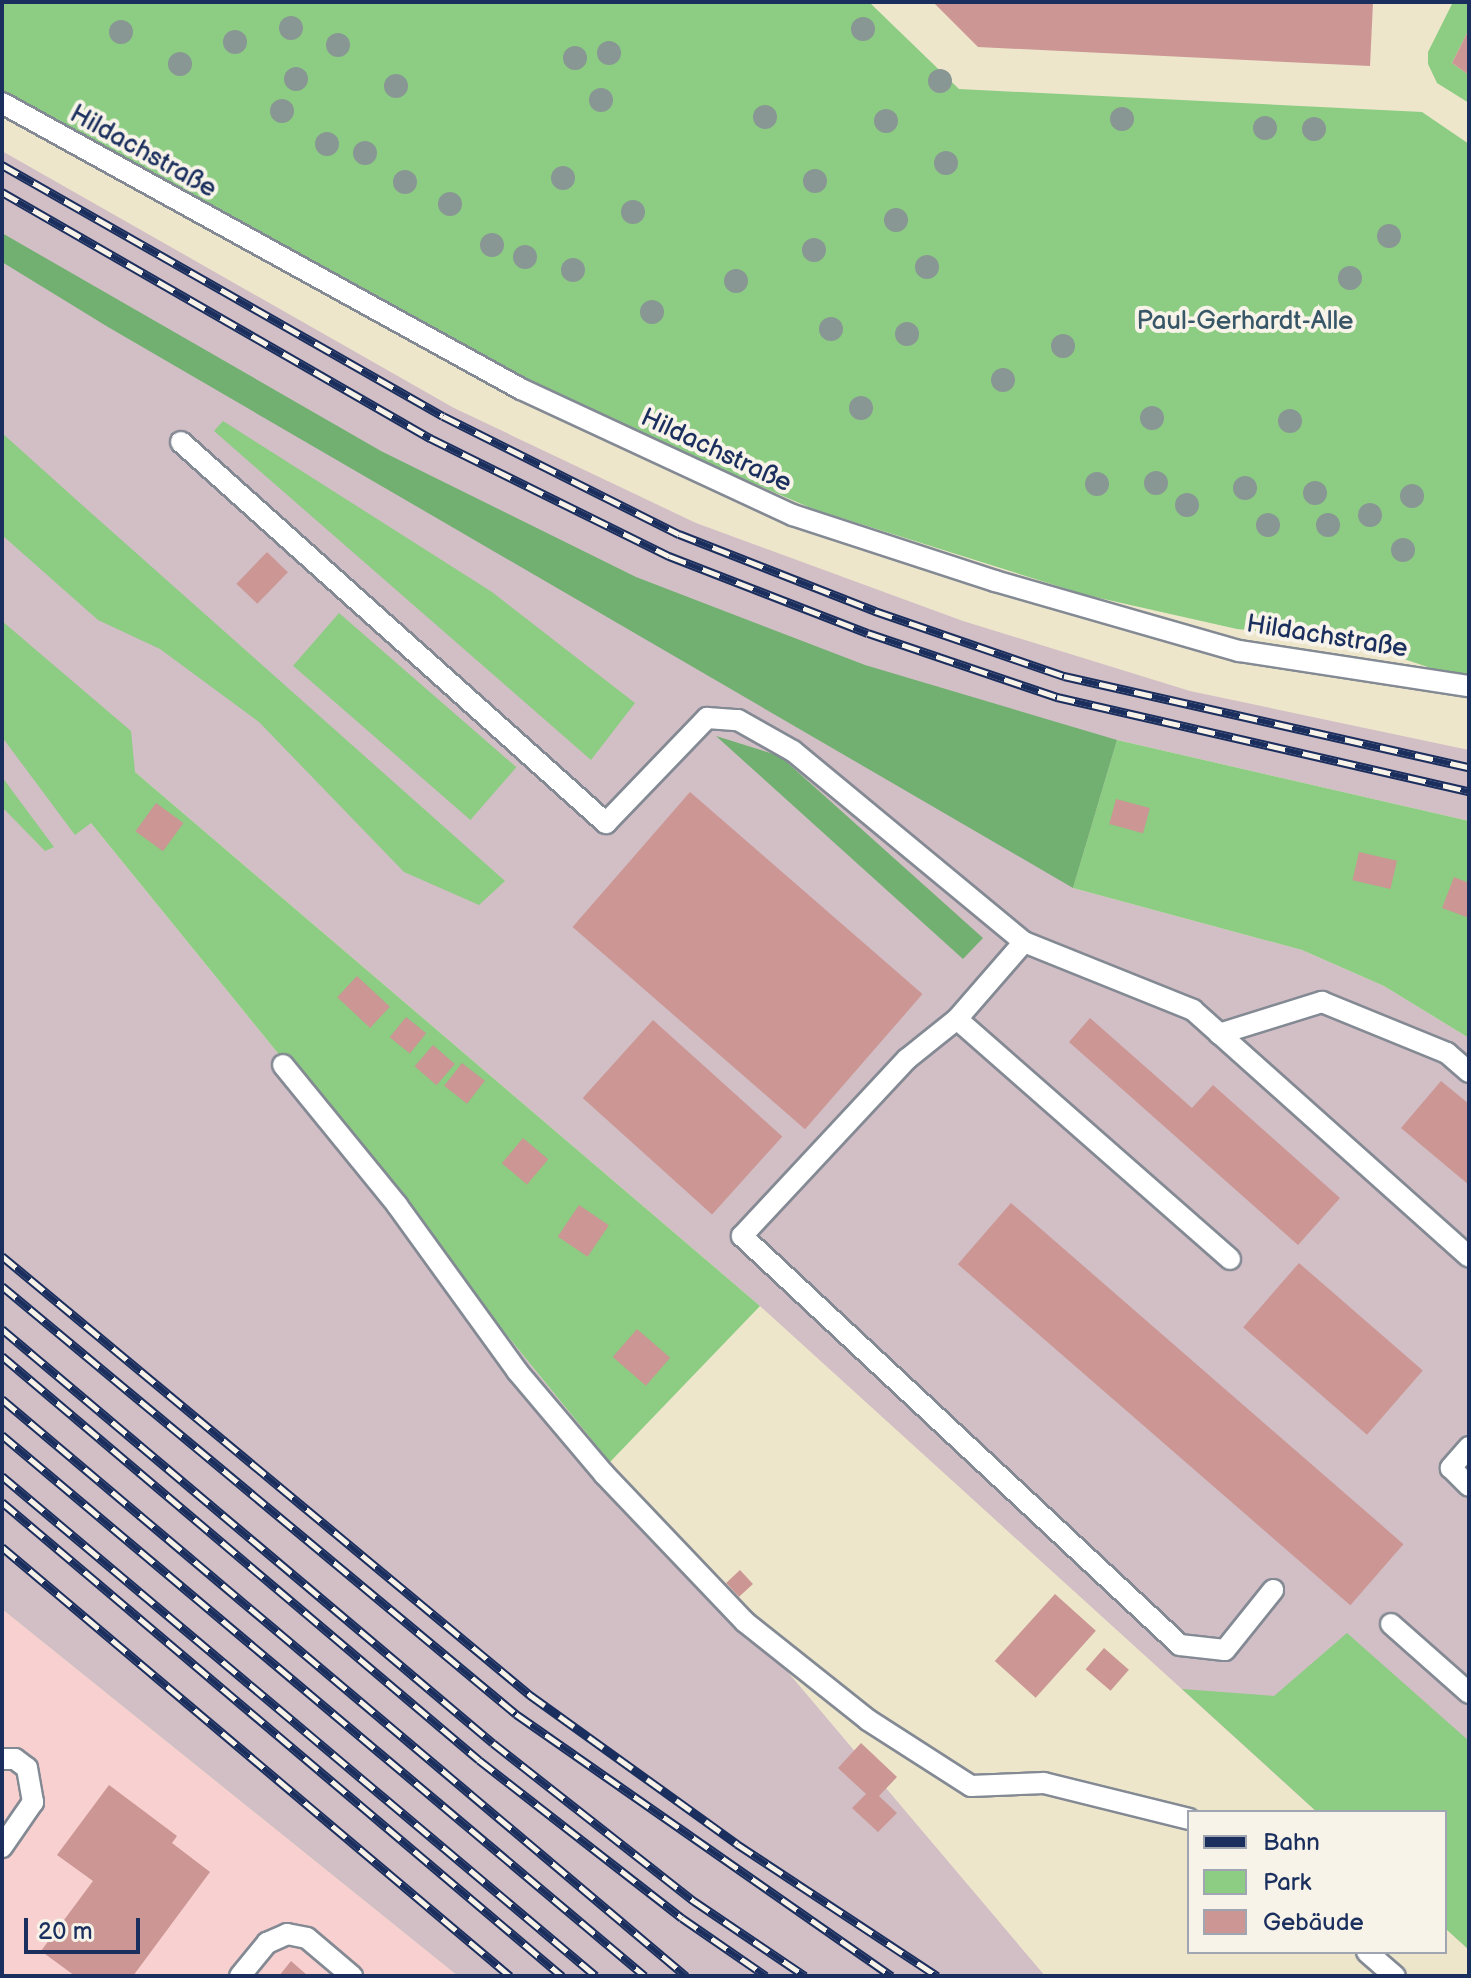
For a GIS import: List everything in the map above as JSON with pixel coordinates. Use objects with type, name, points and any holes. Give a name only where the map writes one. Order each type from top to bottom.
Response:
[{"type":"lane","name":"Hildachstraße","points":[[2,103],[521,389],[793,515],[995,581],[1239,651],[1469,686]]},
{"type":"lane","points":[[181,442],[606,823],[707,718],[738,720],[793,751],[1024,942],[1193,1010],[1469,1257]]},
{"type":"lane","points":[[1024,942],[957,1019],[907,1059],[742,1236],[1180,1645],[1225,1650],[1273,1590]]},
{"type":"lane","points":[[1219,1034],[1322,1002],[1447,1053],[1469,1072]]},
{"type":"lane","points":[[957,1019],[1230,1259]]},
{"type":"lane","points":[[283,1065],[397,1205],[527,1382],[604,1474],[745,1622],[868,1720],[971,1786],[1044,1783],[1187,1819]]},
{"type":"lane","points":[[1469,1447],[1451,1468],[1469,1486]]},
{"type":"lane","points":[[1391,1624],[1469,1693]]},
{"type":"lane","points":[[2,1759],[15,1759],[27,1768],[33,1802],[2,1847]]},
{"type":"lane","points":[[240,1976],[267,1943],[287,1934],[307,1938],[352,1976]]},
{"type":"lane","points":[[1369,1954],[1395,1976]]},
{"type":"shaded area","points":[[2,151],[454,408],[696,523],[963,621],[1190,691],[1469,750],[1469,821],[1117,740],[1073,888],[1302,950],[1384,986],[1469,1038],[1469,1950],[1447,1930],[1447,1810],[1315,1810],[760,1306],[135,772],[91,823],[610,1462],[1045,1976],[458,1976],[2,1609]]},
{"type":"shaded area","points":[[2,1609],[458,1976],[2,1976]]},
{"type":"green space","name":"Paul-Gerhardt-Alle","points":[[2,2],[869,2],[959,89],[1422,112],[1469,144],[1469,681],[1348,640],[1237,629],[1086,595],[813,509],[580,409],[2,93]]},
{"type":"green space","points":[[1453,2],[1469,2],[1469,29],[1452,63],[1469,75],[1469,103],[1437,83],[1428,64],[1428,52]]},
{"type":"green space","points":[[2,233],[381,451],[636,577],[865,665],[1117,740],[1073,888],[108,327],[2,262]]},
{"type":"green space","points":[[223,421],[492,592],[635,703],[591,760],[214,431]]},
{"type":"green space","points":[[2,433],[505,881],[479,905],[404,872],[259,722],[160,649],[98,620],[2,535]]},
{"type":"green space","points":[[339,613],[516,767],[470,820],[293,666]]},
{"type":"green space","points":[[2,621],[131,731],[135,772],[760,1306],[610,1462],[91,823],[75,835],[2,737]]},
{"type":"green space","points":[[716,736],[780,756],[983,938],[963,959]]},
{"type":"green space","points":[[1117,740],[1469,821],[1469,1038],[1384,986],[1302,950],[1073,888]]},
{"type":"green space","points":[[2,777],[54,847],[45,851],[2,807]]},
{"type":"green space","points":[[1347,1633],[1469,1741],[1469,1950],[1447,1930],[1447,1810],[1315,1810],[1182,1689],[1274,1696]]},
{"type":"building","points":[[933,2],[1373,2],[1370,66],[978,47]]},
{"type":"building","points":[[1469,29],[1469,75],[1452,63]]},
{"type":"building","points":[[267,552],[288,572],[257,604],[236,584]]},
{"type":"building","points":[[690,792],[922,994],[805,1129],[573,927]]},
{"type":"building","points":[[1116,799],[1150,808],[1143,833],[1109,824]]},
{"type":"building","points":[[156,803],[184,823],[163,851],[135,831]]},
{"type":"building","points":[[1359,852],[1397,861],[1390,889],[1352,880]]},
{"type":"building","points":[[1454,877],[1469,883],[1469,918],[1442,908]]},
{"type":"building","points":[[357,976],[390,1007],[370,1028],[337,997]]},
{"type":"building","points":[[406,1017],[426,1033],[410,1054],[390,1037]]},
{"type":"building","points":[[1090,1018],[1192,1108],[1213,1085],[1340,1198],[1298,1245],[1069,1042]]},
{"type":"building","points":[[653,1020],[782,1136],[712,1214],[583,1098]]},
{"type":"building","points":[[433,1045],[455,1064],[437,1085],[415,1066]]},
{"type":"building","points":[[462,1063],[485,1081],[467,1104],[444,1086]]},
{"type":"building","points":[[1441,1081],[1469,1104],[1469,1185],[1401,1128]]},
{"type":"building","points":[[523,1138],[548,1159],[527,1184],[502,1163]]},
{"type":"building","points":[[1011,1203],[1403,1544],[1350,1605],[958,1264]]},
{"type":"building","points":[[579,1205],[609,1225],[588,1257],[558,1237]]},
{"type":"building","points":[[1299,1263],[1423,1371],[1367,1435],[1243,1327]]},
{"type":"building","points":[[637,1329],[670,1358],[646,1386],[613,1357]]},
{"type":"building","points":[[740,1570],[753,1584],[739,1597],[726,1583]]},
{"type":"building","points":[[1055,1594],[1096,1631],[1036,1698],[995,1661]]},
{"type":"building","points":[[1104,1648],[1129,1670],[1111,1691],[1086,1669]]},
{"type":"building","points":[[861,1743],[897,1777],[879,1796],[897,1813],[878,1832],[852,1808],[866,1794],[838,1768]]},
{"type":"building","points":[[109,1785],[177,1836],[172,1843],[210,1872],[133,1976],[75,1976],[41,1951],[93,1881],[57,1855]]},
{"type":"building","points":[[291,1961],[308,1976],[279,1976]]},
{"type":"railway","points":[[2,165],[443,416],[679,534],[875,611],[1064,676],[1469,767]]},
{"type":"railway","points":[[2,192],[430,438],[669,556],[868,633],[1057,697],[1469,791]]},
{"type":"railway","points":[[2,1256],[530,1695],[737,1844],[937,1976]]},
{"type":"railway","points":[[2,1286],[516,1714],[892,1976]]},
{"type":"railway","points":[[2,1329],[493,1743],[694,1901],[805,1976]]},
{"type":"railway","points":[[2,1356],[479,1760],[682,1918],[766,1976]]},
{"type":"railway","points":[[2,1399],[686,1976]]},
{"type":"railway","points":[[2,1435],[645,1976]]},
{"type":"railway","points":[[2,1476],[596,1976]]},
{"type":"railway","points":[[2,1502],[562,1976]]},
{"type":"railway","points":[[2,1547],[510,1976]]}]
